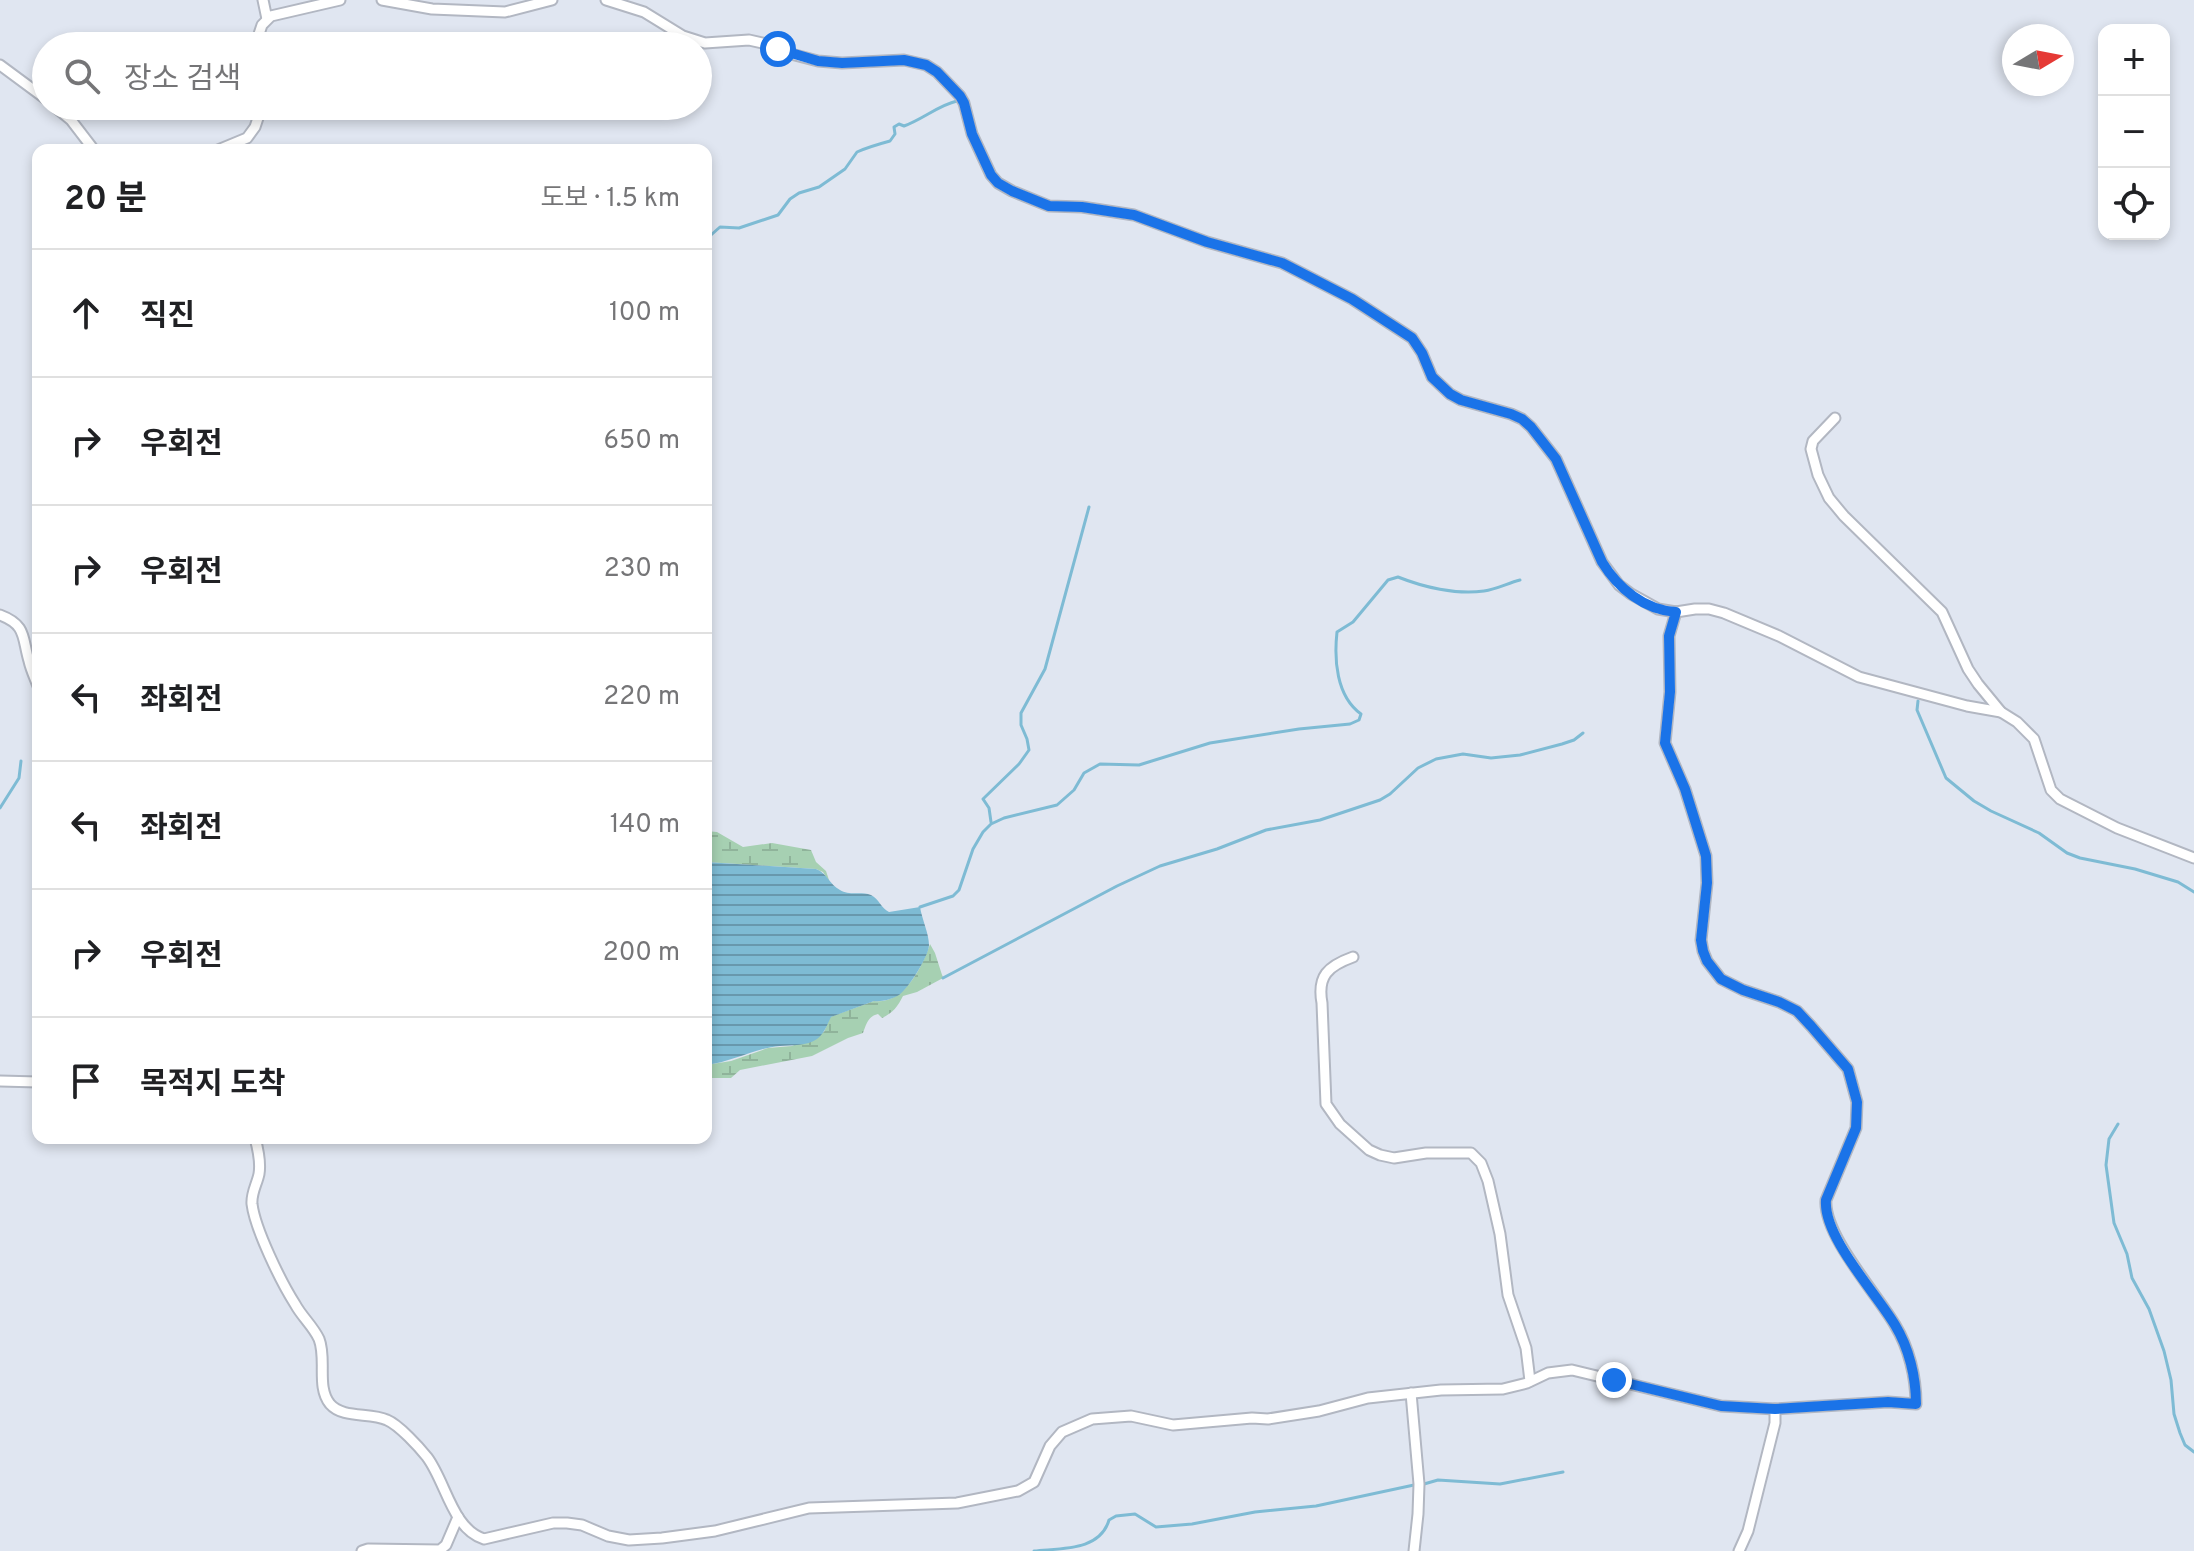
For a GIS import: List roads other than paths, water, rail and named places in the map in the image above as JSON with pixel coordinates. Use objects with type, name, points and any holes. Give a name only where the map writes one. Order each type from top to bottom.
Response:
[{"type":"street","points":[[263,0],[267,19]]},
{"type":"street","points":[[258,32],[271,16],[340,0]]},
{"type":"street","points":[[382,0],[432,9],[505,12],[552,0]]},
{"type":"street","points":[[606,0],[644,12],[676,32]]},
{"type":"street","points":[[712,43],[749,40],[818,61],[904,60],[926,65],[960,96],[972,134],[991,175],[998,183],[1049,206],[1082,207],[1134,215],[1207,242],[1282,263],[1352,299],[1412,338],[1432,377],[1450,394],[1522,419],[1556,459],[1609,574],[1639,599],[1658,609],[1676,612],[1695,609],[1724,613],[1779,636],[1859,677],[2001,712]]},
{"type":"street","points":[[0,65],[32,89]]},
{"type":"street","points":[[71,120],[89,144]]},
{"type":"street","points":[[232,144],[247,138],[257,120]]},
{"type":"street","points":[[1835,418],[1813,441],[1811,449],[1829,498],[1942,612],[1968,669],[1985,693],[2001,712],[2034,739],[2051,790],[2060,799],[2117,828],[2194,858]]},
{"type":"street","points":[[256,1144],[259,1175],[252,1204],[278,1272],[320,1342],[323,1392],[337,1410],[394,1423],[431,1464],[465,1527],[484,1539],[553,1523],[567,1523],[629,1540],[706,1533],[809,1508],[957,1503],[1027,1487],[1034,1482],[1050,1446],[1062,1432],[1092,1419],[1131,1416],[1173,1425],[1268,1419],[1319,1411],[1368,1398],[1466,1389],[1503,1389],[1548,1373],[1572,1370],[1721,1406],[1775,1409],[1888,1402],[1916,1404],[1912,1368],[1898,1329],[1862,1280],[1843,1248],[1825,1207],[1856,1128],[1857,1102],[1848,1069],[1797,1011],[1721,979],[1703,951],[1706,856],[1685,789],[1665,743],[1670,692],[1669,636],[1676,612]]},
{"type":"street","points":[[0,615],[21,628],[32,670]]},
{"type":"street","points":[[1353,957],[1329,969],[1319,988],[1326,1104],[1340,1124],[1369,1150],[1380,1155],[1394,1158],[1426,1153],[1471,1153],[1481,1163],[1500,1234],[1508,1295],[1526,1348],[1530,1381]]},
{"type":"street","points":[[0,1081],[32,1082]]},
{"type":"street","points":[[1411,1393],[1419,1484],[1414,1551]]},
{"type":"street","points":[[1739,1551],[1748,1531],[1775,1423],[1775,1409]]},
{"type":"street","points":[[362,1551],[440,1550],[446,1545],[458,1517]]},
{"type":"water","points":[[712,862],[816,869],[840,890],[871,895],[889,912],[920,907],[929,941],[928,950],[903,992],[831,1017],[822,1035],[813,1041],[771,1047],[712,1064]]},
{"type":"waterway","points":[[712,234],[720,227],[739,228],[778,215],[790,199],[819,187],[845,169],[857,152],[890,141],[895,134],[894,127],[899,124],[904,126],[957,101]]},
{"type":"waterway","points":[[991,822],[989,808],[983,799],[1029,750],[1021,725],[1021,713],[1045,669],[1089,507]]},
{"type":"waterway","points":[[920,907],[953,896],[959,890],[973,849],[991,824],[1057,805],[1074,790],[1084,773],[1100,764],[1139,765],[1210,743],[1350,724],[1359,720],[1361,714],[1346,697],[1338,676],[1337,632],[1353,622],[1388,580],[1398,577],[1462,592],[1489,590],[1520,580]]},
{"type":"waterway","points":[[1918,701],[1917,710],[1946,778],[1974,801],[2039,833],[2067,853],[2178,882],[2194,892]]},
{"type":"waterway","points":[[943,978],[1160,866],[1266,830],[1320,820],[1380,800],[1418,768],[1436,759],[1463,754],[1491,758],[1520,755],[1574,740],[1583,733]]},
{"type":"waterway","points":[[0,808],[19,778],[21,761]]},
{"type":"waterway","points":[[2118,1124],[2109,1139],[2106,1165],[2114,1223],[2127,1254],[2132,1278],[2149,1309],[2164,1351],[2180,1433],[2185,1445],[2194,1452]]},
{"type":"waterway","points":[[1424,1484],[1438,1480],[1500,1484],[1563,1472]]},
{"type":"waterway","points":[[1034,1551],[1089,1543],[1116,1516],[1135,1514],[1156,1527],[1192,1524],[1255,1512],[1316,1506],[1414,1485]]}]
